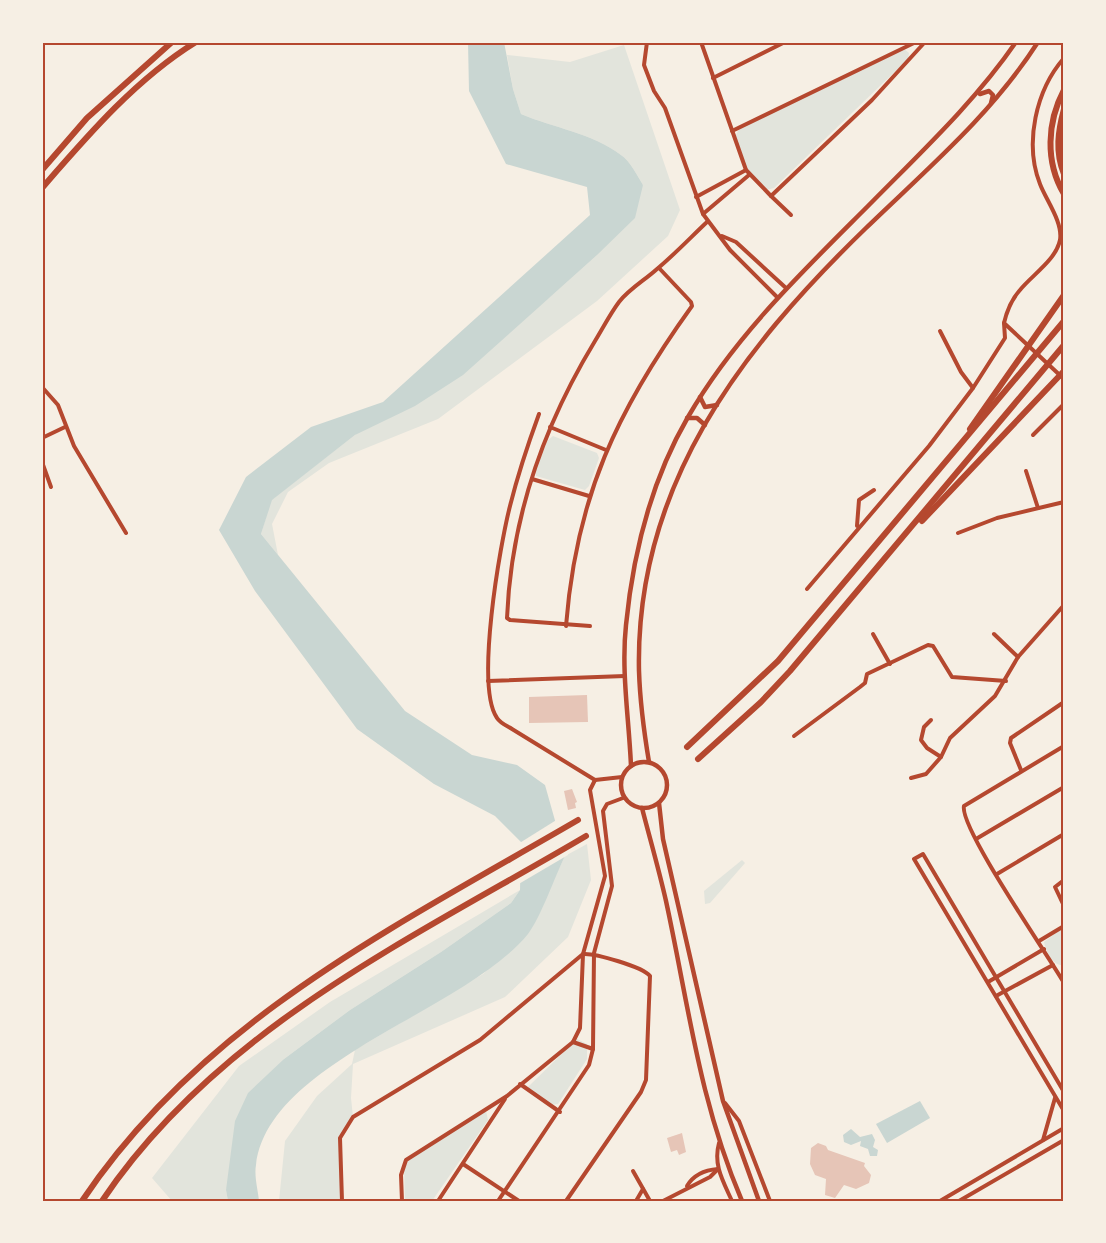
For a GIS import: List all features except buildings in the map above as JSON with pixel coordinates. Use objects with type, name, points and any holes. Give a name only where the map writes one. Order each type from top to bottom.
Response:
[{"type":"highway","points":[[42,170],[87,118],[172,42]]},
{"type":"highway","points":[[42,188],[97,126],[162,65],[196,42]]},
{"type":"highway","points":[[1064,90],[1051,124],[1051,149],[1054,170],[1064,194]]},
{"type":"highway","points":[[1064,109],[1058,140],[1064,174]]},
{"type":"highway","points":[[945,464],[1064,295]]},
{"type":"highway","points":[[687,747],[777,661],[1064,321]]},
{"type":"highway","points":[[698,759],[761,702],[878,568],[1064,345]]},
{"type":"highway","points":[[878,568],[1064,372]]},
{"type":"highway","points":[[82,1201],[130,1137],[217,1049],[291,993],[578,820]]},
{"type":"highway","points":[[102,1201],[143,1148],[186,1101],[229,1061],[291,1012],[354,971],[586,836]]},
{"type":"street","points":[[647,42],[644,65],[654,91],[665,108],[707,222],[721,236],[730,250],[777,297]]},
{"type":"street","points":[[701,42],[746,170],[791,215]]},
{"type":"street","points":[[712,78],[786,42]]},
{"type":"street","points":[[732,131],[916,42]]},
{"type":"street","points":[[771,196],[872,100],[925,42]]},
{"type":"street","points":[[631,766],[625,676],[626,627],[636,558],[659,479],[687,418],[700,397],[777,297],[973,99],[1016,42]]},
{"type":"street","points":[[649,762],[639,670],[646,580],[657,531],[673,485],[705,425],[751,352],[776,321],[820,273],[986,112],[1015,78],[1038,42]]},
{"type":"street","points":[[807,590],[858,526],[929,446],[973,388],[1005,338],[1004,323],[1014,298],[1051,257],[1060,242],[1060,231],[1039,182],[1033,147],[1042,96],[1064,58]]},
{"type":"street","points":[[973,99],[984,91],[989,91],[993,100],[986,112]]},
{"type":"street","points":[[696,197],[746,170]]},
{"type":"street","points":[[703,214],[749,175]]},
{"type":"street","points":[[590,626],[566,626],[507,618],[514,545],[532,479],[550,427],[578,369],[619,302],[707,222]]},
{"type":"street","points":[[721,236],[736,242],[786,288]]},
{"type":"street","points":[[748,267],[755,259]]},
{"type":"street","points":[[566,626],[572,570],[589,496],[606,450],[642,380],[692,305],[659,268]]},
{"type":"street","points":[[1004,323],[1064,379]]},
{"type":"street","points":[[940,331],[961,372],[973,388]]},
{"type":"street","points":[[42,387],[58,405],[65,427],[98,488],[126,533]]},
{"type":"street","points":[[700,397],[705,407],[717,405]]},
{"type":"street","points":[[1033,435],[1064,404]]},
{"type":"street","points":[[539,414],[509,509],[488,657],[488,681],[494,711],[500,721],[595,780],[622,777]]},
{"type":"street","points":[[687,418],[697,418],[705,425]]},
{"type":"street","points":[[42,438],[65,427]]},
{"type":"street","points":[[550,427],[606,450]]},
{"type":"street","points":[[42,462],[51,487]]},
{"type":"street","points":[[1026,471],[1038,508]]},
{"type":"street","points":[[532,479],[589,496]]},
{"type":"street","points":[[858,526],[859,500],[874,490]]},
{"type":"street","points":[[958,533],[997,518],[1064,502]]},
{"type":"street","points":[[850,524],[858,526]]},
{"type":"street","points":[[911,778],[926,774],[940,757],[950,738],[995,696],[1006,681],[1018,657],[1064,605]]},
{"type":"street","points":[[873,633],[890,664]]},
{"type":"street","points":[[994,634],[1018,657]]},
{"type":"street","points":[[794,736],[865,683],[866,675],[930,645],[952,678],[1006,681]]},
{"type":"street","points":[[488,681],[625,676]]},
{"type":"street","points":[[1022,770],[1010,743],[1011,738],[1064,701]]},
{"type":"street","points":[[931,720],[924,727],[921,740],[927,748],[940,757]]},
{"type":"street","points":[[1064,746],[964,806],[964,813],[976,839],[1064,983]]},
{"type":"street","points":[[498,1201],[590,1065],[593,1049],[594,953],[612,886],[603,811],[607,804],[623,798],[642,808],[659,803],[667,792],[667,779],[660,768],[649,762],[631,766],[622,777],[623,798]]},
{"type":"street","points":[[402,1201],[401,1175],[406,1160],[507,1096],[573,1042],[580,1028],[582,954],[605,876],[590,790],[595,780]]},
{"type":"street","points":[[976,839],[1064,787]]},
{"type":"street","points":[[659,803],[663,839],[723,1101],[759,1201]]},
{"type":"street","points":[[642,808],[666,900],[700,1077],[719,1143],[742,1201]]},
{"type":"street","points":[[997,874],[1064,834]]},
{"type":"street","points":[[1064,1092],[923,854],[918,855],[914,859],[1064,1111]]},
{"type":"street","points":[[1064,880],[1055,887],[1064,906]]},
{"type":"street","points":[[1039,941],[1064,926]]},
{"type":"street","points":[[988,982],[1044,949]]},
{"type":"street","points":[[342,1201],[340,1138],[353,1117],[480,1040],[582,954],[594,953],[617,963],[645,969],[650,976],[646,1080],[641,1092],[566,1201]]},
{"type":"street","points":[[996,996],[1053,965]]},
{"type":"street","points":[[1058,972],[1064,969]]},
{"type":"street","points":[[573,1042],[593,1049]]},
{"type":"street","points":[[520,1084],[560,1112]]},
{"type":"street","points":[[438,1201],[507,1096]]},
{"type":"street","points":[[1043,1140],[1055,1096]]},
{"type":"street","points":[[723,1101],[739,1120],[770,1201]]},
{"type":"street","points":[[940,1201],[1064,1128]]},
{"type":"street","points":[[959,1201],[1064,1140]]},
{"type":"street","points":[[719,1143],[716,1155],[718,1169],[732,1201]]},
{"type":"street","points":[[463,1164],[519,1201]]},
{"type":"street","points":[[663,1201],[703,1181],[718,1169]]},
{"type":"street","points":[[687,1187],[692,1179],[706,1170],[718,1169]]},
{"type":"street","points":[[633,1171],[650,1201]]},
{"type":"street","points":[[636,1201],[643,1189]]},
{"type":"shaded area","points":[[468,42],[504,42],[513,89],[521,114],[598,141],[610,147],[627,161],[643,185],[635,218],[463,375],[415,406],[355,435],[272,500],[261,534],[405,711],[472,755],[517,765],[545,785],[565,856],[543,907],[528,934],[498,962],[460,988],[330,1067],[295,1096],[269,1128],[256,1165],[259,1201],[228,1201],[226,1190],[235,1121],[248,1093],[284,1059],[350,1010],[441,952],[511,903],[520,890],[521,842],[495,816],[434,784],[357,729],[255,591],[219,530],[246,477],[311,427],[383,402],[590,215],[587,187],[506,164],[469,91]]},
{"type":"shaded area","points":[[624,45],[680,210],[668,236],[597,301],[438,419],[329,463],[288,492],[272,524],[278,555],[261,534],[271,500],[355,435],[550,297],[596,256],[643,185],[627,161],[610,147],[521,114],[513,89],[507,55],[570,62]]},
{"type":"shaded area","points":[[903,48],[909,53],[908,59],[774,188],[766,190],[745,169],[735,137],[739,129]]},
{"type":"shaded area","points":[[553,436],[597,453],[599,458],[589,486],[585,490],[536,476],[547,441]]},
{"type":"shaded area","points":[[587,844],[591,880],[568,937],[505,997],[353,1064],[351,1098],[353,1117],[340,1138],[342,1201],[279,1201],[285,1141],[317,1096],[352,1064],[355,1050],[483,974],[528,933],[565,856]]},
{"type":"shaded area","points":[[742,860],[745,863],[710,903],[705,904],[704,891]]},
{"type":"shaded area","points":[[520,890],[511,903],[441,952],[350,1010],[284,1059],[226,1190],[228,1201],[172,1201],[152,1178],[239,1066],[330,1002]]},
{"type":"shaded area","points":[[1064,927],[1064,965],[1060,965],[1051,958],[1044,942]]},
{"type":"shaded area","points":[[577,1039],[587,1044],[587,1059],[558,1104],[550,1105],[529,1091],[528,1087]]},
{"type":"shaded area","points":[[920,1101],[930,1118],[887,1143],[876,1124]]},
{"type":"shaded area","points":[[486,1111],[488,1120],[432,1201],[405,1201],[404,1167],[409,1159]]},
{"type":"shaded area","points":[[851,1129],[860,1137],[872,1134],[875,1140],[873,1147],[878,1150],[877,1156],[870,1156],[868,1149],[860,1146],[861,1141],[851,1145],[844,1142],[843,1135]]},
{"type":"pier","points":[[558,819],[568,855],[517,885],[518,844]]}]
